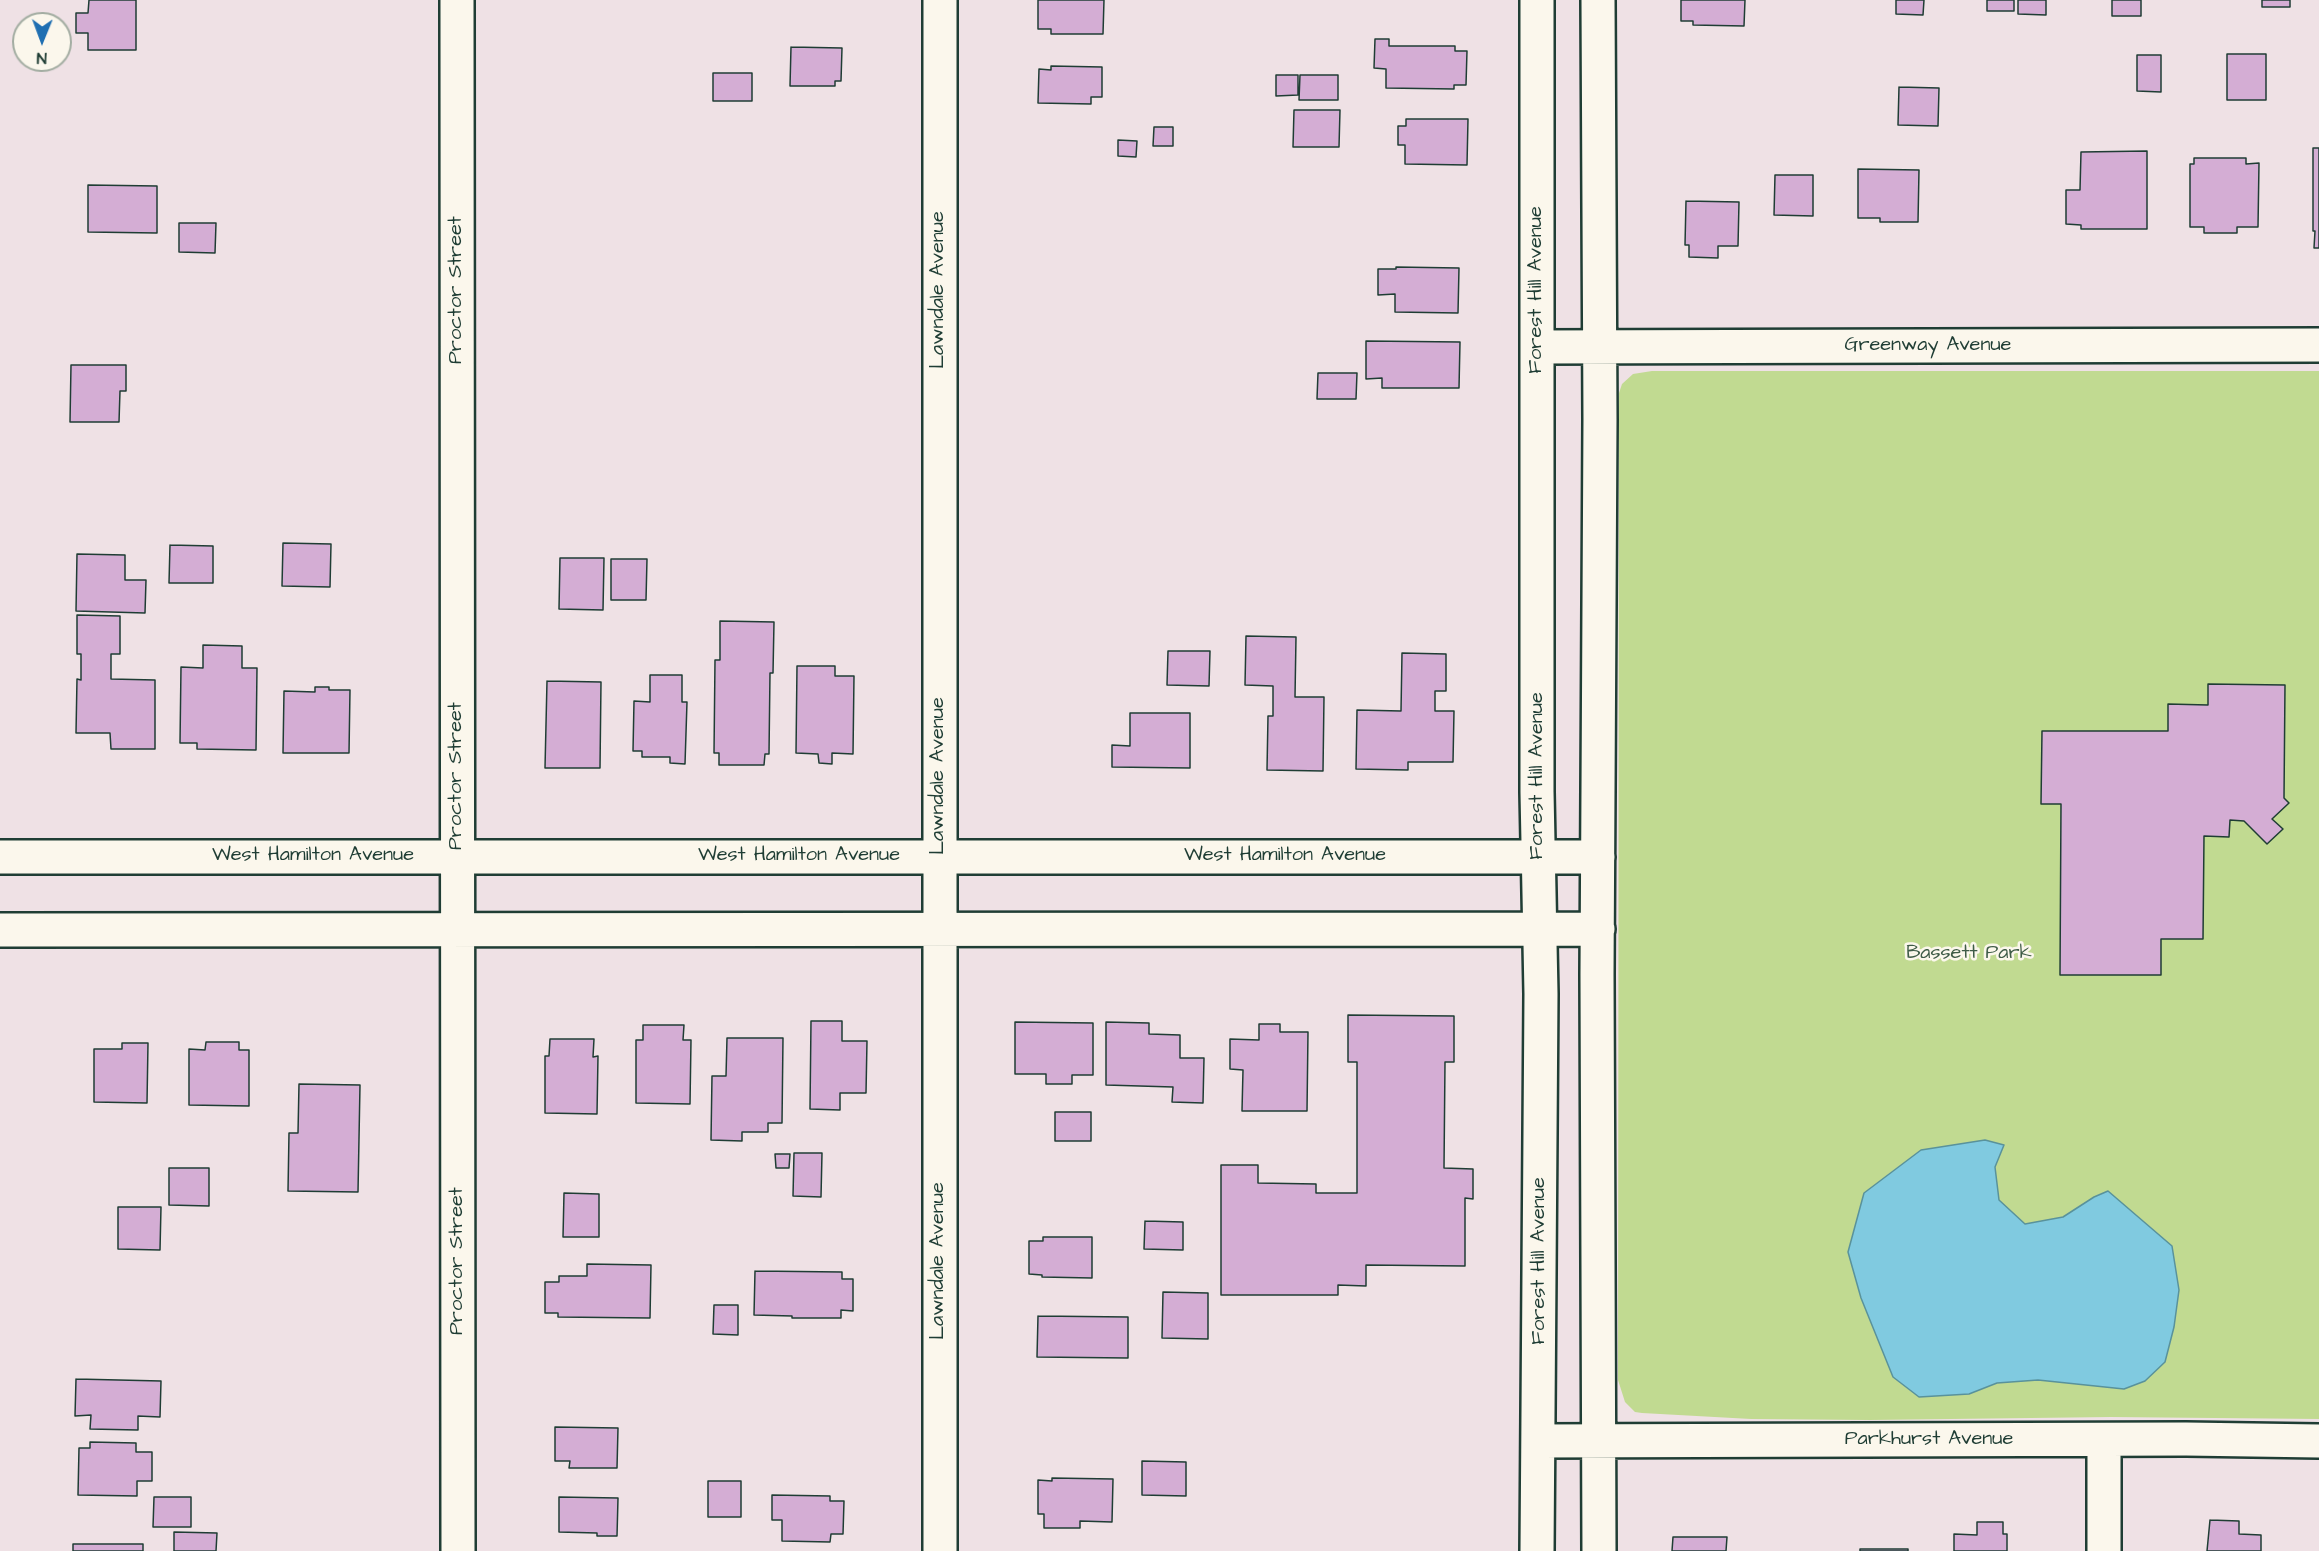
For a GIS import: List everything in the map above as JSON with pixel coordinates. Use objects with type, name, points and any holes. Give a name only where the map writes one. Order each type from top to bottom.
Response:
[{"type":"street","name":"Proctor Street","points":[[457,0],[458,1551]]},
{"type":"street","name":"Lawndale Avenue","points":[[940,0],[938,929],[940,1551]]},
{"type":"street","name":"Forest Hill Avenue","points":[[1537,0],[1540,930],[1537,1551]]},
{"type":"street","points":[[1598,0],[1599,1551]]},
{"type":"street","name":"Greenway Avenue","points":[[1538,347],[2319,345]]},
{"type":"street","name":"West Hamilton Avenue","points":[[0,857],[1598,856]]},
{"type":"street","points":[[0,930],[1598,929]]},
{"type":"street","points":[[2104,1440],[2104,1551]]},
{"type":"street","name":"Parkhurst Avenue","points":[[1538,1441],[2319,1441]]},
{"type":"green space","name":"Bassett Park","points":[[1652,371],[2319,371],[2319,1419],[2111,1417],[1751,1419],[1642,1413],[1635,1412],[1625,1402],[1618,1380],[1619,393],[1622,384],[1633,374]]},
{"type":"water","points":[[1985,1140],[2004,1145],[1995,1167],[1999,1200],[2025,1224],[2063,1217],[2094,1197],[2108,1191],[2172,1246],[2179,1290],[2174,1327],[2165,1362],[2145,1381],[2124,1389],[2038,1380],[1997,1383],[1969,1394],[1919,1397],[1893,1377],[1861,1298],[1848,1252],[1864,1193],[1921,1150]]},
{"type":"building","points":[[89,0],[136,0],[136,50],[88,50],[88,33],[76,33],[76,13],[88,13]]},
{"type":"building","points":[[1038,0],[1104,0],[1103,34],[1051,34],[1051,29],[1038,29]]},
{"type":"building","points":[[1681,0],[1745,0],[1744,26],[1693,25],[1693,21],[1681,21]]},
{"type":"building","points":[[1896,0],[1924,0],[1923,15],[1896,14]]},
{"type":"building","points":[[1987,0],[2014,0],[2014,11],[1987,11]]},
{"type":"building","points":[[2018,0],[2046,0],[2046,15],[2018,14]]},
{"type":"building","points":[[2112,0],[2141,0],[2141,16],[2112,16]]},
{"type":"building","points":[[2262,0],[2290,0],[2290,7],[2262,7]]},
{"type":"building","points":[[1375,39],[1389,39],[1389,46],[1455,46],[1455,51],[1467,51],[1466,85],[1454,85],[1454,89],[1386,88],[1386,69],[1374,68]]},
{"type":"building","points":[[791,47],[842,48],[841,81],[835,81],[835,86],[790,86]]},
{"type":"building","points":[[2227,54],[2266,54],[2266,100],[2227,100]]},
{"type":"building","points":[[2137,55],[2161,55],[2161,92],[2137,91]]},
{"type":"building","points":[[1051,66],[1102,67],[1102,97],[1091,97],[1091,104],[1038,103],[1039,69],[1051,70]]},
{"type":"building","points":[[713,73],[752,73],[752,101],[713,101]]},
{"type":"building","points":[[1276,75],[1298,75],[1298,95],[1276,96]]},
{"type":"building","points":[[1300,75],[1338,75],[1338,100],[1299,100]]},
{"type":"building","points":[[1899,87],[1939,88],[1938,126],[1898,125]]},
{"type":"building","points":[[1294,110],[1340,110],[1339,147],[1293,147]]},
{"type":"building","points":[[1406,119],[1468,119],[1467,165],[1405,164],[1405,145],[1398,145],[1398,126],[1406,126]]},
{"type":"building","points":[[1154,127],[1173,127],[1173,146],[1153,146]]},
{"type":"building","points":[[1118,140],[1137,141],[1136,157],[1118,156]]},
{"type":"building","points":[[2313,148],[2319,148],[2319,248],[2314,248]]},
{"type":"building","points":[[2147,151],[2147,229],[2081,229],[2081,225],[2066,224],[2066,190],[2080,190],[2081,152]]},
{"type":"building","points":[[2194,158],[2246,158],[2246,164],[2259,163],[2258,227],[2237,227],[2237,233],[2204,233],[2204,227],[2190,227],[2190,164],[2194,164]]},
{"type":"building","points":[[1858,169],[1919,170],[1918,222],[1880,222],[1880,218],[1858,218]]},
{"type":"building","points":[[1775,175],[1813,175],[1813,216],[1774,215]]},
{"type":"building","points":[[88,185],[157,186],[157,233],[88,232]]},
{"type":"building","points":[[1686,201],[1739,202],[1738,246],[1718,246],[1718,258],[1689,257],[1689,245],[1685,245]]},
{"type":"building","points":[[179,223],[216,223],[215,253],[179,252]]},
{"type":"building","points":[[1396,267],[1459,268],[1458,313],[1395,312],[1395,294],[1378,295],[1378,269],[1396,269]]},
{"type":"building","points":[[1366,341],[1460,342],[1459,388],[1382,388],[1382,378],[1366,379]]},
{"type":"building","points":[[71,365],[126,365],[126,391],[120,391],[119,422],[70,422]]},
{"type":"building","points":[[1318,373],[1357,373],[1356,399],[1317,399]]},
{"type":"building","points":[[283,543],[331,544],[330,587],[282,586]]},
{"type":"building","points":[[170,545],[213,546],[213,583],[169,583]]},
{"type":"building","points":[[77,554],[125,555],[125,580],[146,580],[145,613],[76,611]]},
{"type":"building","points":[[560,558],[604,558],[603,610],[559,609]]},
{"type":"building","points":[[611,559],[647,559],[646,600],[611,600]]},
{"type":"building","points":[[77,615],[120,616],[120,654],[111,654],[111,679],[155,680],[155,749],[111,749],[110,733],[76,733],[77,679],[81,680],[81,654],[77,654]]},
{"type":"building","points":[[720,621],[774,622],[773,673],[770,673],[769,754],[765,754],[764,765],[719,765],[719,753],[714,753],[715,660],[720,660]]},
{"type":"building","points":[[1246,636],[1296,637],[1295,697],[1324,697],[1323,771],[1267,770],[1268,716],[1273,716],[1273,686],[1245,685]]},
{"type":"building","points":[[203,645],[242,646],[242,668],[257,668],[256,750],[197,749],[197,743],[180,743],[181,667],[203,668]]},
{"type":"building","points":[[1168,651],[1210,651],[1209,686],[1167,685]]},
{"type":"building","points":[[1402,653],[1446,654],[1446,691],[1435,691],[1435,711],[1454,711],[1453,762],[1408,762],[1408,770],[1356,769],[1357,710],[1401,711]]},
{"type":"building","points":[[797,666],[835,666],[835,676],[854,676],[853,754],[832,753],[832,764],[819,763],[818,754],[796,753]]},
{"type":"building","points":[[650,675],[682,675],[682,702],[687,702],[685,764],[670,763],[670,757],[642,757],[642,751],[633,751],[634,701],[650,702]]},
{"type":"building","points":[[547,681],[601,682],[600,768],[545,768]]},
{"type":"building","points":[[2208,684],[2285,685],[2284,798],[2289,803],[2272,819],[2283,829],[2267,844],[2244,821],[2230,820],[2229,837],[2204,836],[2203,939],[2161,939],[2161,975],[2060,975],[2061,804],[2041,804],[2042,731],[2168,731],[2168,704],[2208,705]]},
{"type":"building","points":[[315,687],[350,690],[349,753],[283,753],[284,691],[315,692]]},
{"type":"building","points":[[1130,713],[1190,713],[1190,768],[1112,767],[1112,745],[1130,746]]},
{"type":"building","points":[[1348,1015],[1454,1016],[1454,1062],[1445,1062],[1444,1168],[1473,1169],[1473,1199],[1465,1198],[1465,1266],[1366,1265],[1366,1286],[1338,1285],[1338,1295],[1221,1295],[1221,1165],[1258,1165],[1258,1183],[1316,1184],[1316,1193],[1357,1193],[1357,1062],[1348,1062]]},
{"type":"building","points":[[811,1021],[842,1021],[842,1041],[867,1041],[866,1093],[840,1093],[840,1110],[810,1109]]},
{"type":"building","points":[[1015,1022],[1093,1023],[1093,1075],[1072,1075],[1072,1084],[1046,1084],[1046,1074],[1015,1074]]},
{"type":"building","points":[[1106,1022],[1149,1023],[1149,1034],[1180,1035],[1180,1058],[1204,1058],[1203,1103],[1172,1102],[1173,1087],[1106,1085]]},
{"type":"building","points":[[1259,1024],[1280,1024],[1280,1032],[1308,1032],[1307,1111],[1242,1111],[1243,1070],[1230,1069],[1230,1039],[1259,1040]]},
{"type":"building","points":[[643,1025],[684,1025],[683,1040],[691,1040],[690,1104],[636,1103],[636,1040],[643,1040]]},
{"type":"building","points":[[727,1038],[783,1038],[782,1123],[768,1123],[768,1132],[742,1132],[742,1141],[711,1140],[712,1076],[726,1076]]},
{"type":"building","points":[[550,1039],[594,1039],[593,1057],[598,1056],[597,1114],[545,1113],[545,1056],[549,1056]]},
{"type":"building","points":[[206,1042],[239,1042],[239,1050],[249,1050],[249,1106],[189,1105],[189,1049],[205,1050]]},
{"type":"building","points":[[122,1043],[148,1043],[147,1103],[94,1102],[94,1049],[122,1049]]},
{"type":"building","points":[[299,1084],[360,1085],[358,1192],[288,1191],[289,1133],[298,1133]]},
{"type":"building","points":[[1055,1112],[1091,1112],[1091,1141],[1055,1141]]},
{"type":"building","points":[[794,1153],[822,1153],[821,1197],[793,1196]]},
{"type":"building","points":[[775,1154],[790,1154],[789,1168],[776,1168]]},
{"type":"building","points":[[169,1168],[209,1168],[209,1206],[169,1205]]},
{"type":"building","points":[[564,1193],[599,1194],[599,1237],[563,1237]]},
{"type":"building","points":[[118,1207],[161,1207],[160,1250],[118,1249]]},
{"type":"building","points":[[1145,1221],[1183,1222],[1183,1250],[1144,1249]]},
{"type":"building","points":[[1043,1237],[1092,1237],[1092,1278],[1042,1277],[1042,1275],[1029,1274],[1029,1241],[1043,1241]]},
{"type":"building","points":[[587,1264],[651,1265],[650,1318],[558,1317],[558,1313],[545,1313],[545,1282],[559,1282],[559,1276],[587,1276]]},
{"type":"building","points":[[755,1271],[842,1272],[842,1279],[853,1279],[853,1311],[841,1310],[841,1318],[754,1315]]},
{"type":"building","points":[[1163,1292],[1208,1293],[1208,1339],[1162,1338]]},
{"type":"building","points":[[714,1305],[738,1305],[738,1335],[713,1334]]},
{"type":"building","points":[[1038,1316],[1128,1317],[1128,1358],[1037,1357]]},
{"type":"building","points":[[76,1379],[161,1381],[160,1417],[138,1416],[138,1430],[90,1429],[91,1415],[75,1416]]},
{"type":"building","points":[[555,1427],[618,1428],[617,1468],[569,1468],[570,1461],[555,1461]]},
{"type":"building","points":[[90,1442],[136,1443],[136,1452],[152,1452],[152,1481],[137,1481],[137,1496],[78,1495],[79,1448],[90,1448]]},
{"type":"building","points":[[1142,1461],[1186,1462],[1186,1496],[1142,1495]]},
{"type":"building","points":[[1052,1478],[1113,1479],[1112,1522],[1080,1521],[1080,1528],[1044,1528],[1044,1514],[1038,1514],[1038,1480],[1052,1481]]},
{"type":"building","points":[[708,1481],[741,1481],[741,1517],[708,1517]]},
{"type":"building","points":[[772,1495],[830,1496],[830,1501],[844,1501],[843,1534],[831,1534],[830,1542],[782,1541],[782,1520],[772,1520]]},
{"type":"building","points":[[154,1497],[191,1497],[191,1527],[153,1527]]},
{"type":"building","points":[[559,1497],[618,1498],[617,1536],[559,1532]]},
{"type":"building","points":[[2210,1520],[2239,1521],[2239,1534],[2261,1535],[2261,1551],[2207,1551]]},
{"type":"building","points":[[1977,1522],[2003,1522],[2003,1534],[2007,1534],[2007,1551],[1954,1551],[1954,1534],[1977,1535]]},
{"type":"building","points":[[174,1532],[217,1533],[216,1551],[174,1551]]},
{"type":"building","points":[[1673,1537],[1727,1537],[1726,1551],[1672,1551]]},
{"type":"building","points":[[73,1544],[143,1544],[143,1551],[73,1551]]},
{"type":"building","points":[[1860,1549],[1908,1549],[1908,1551],[1860,1551]]}]
